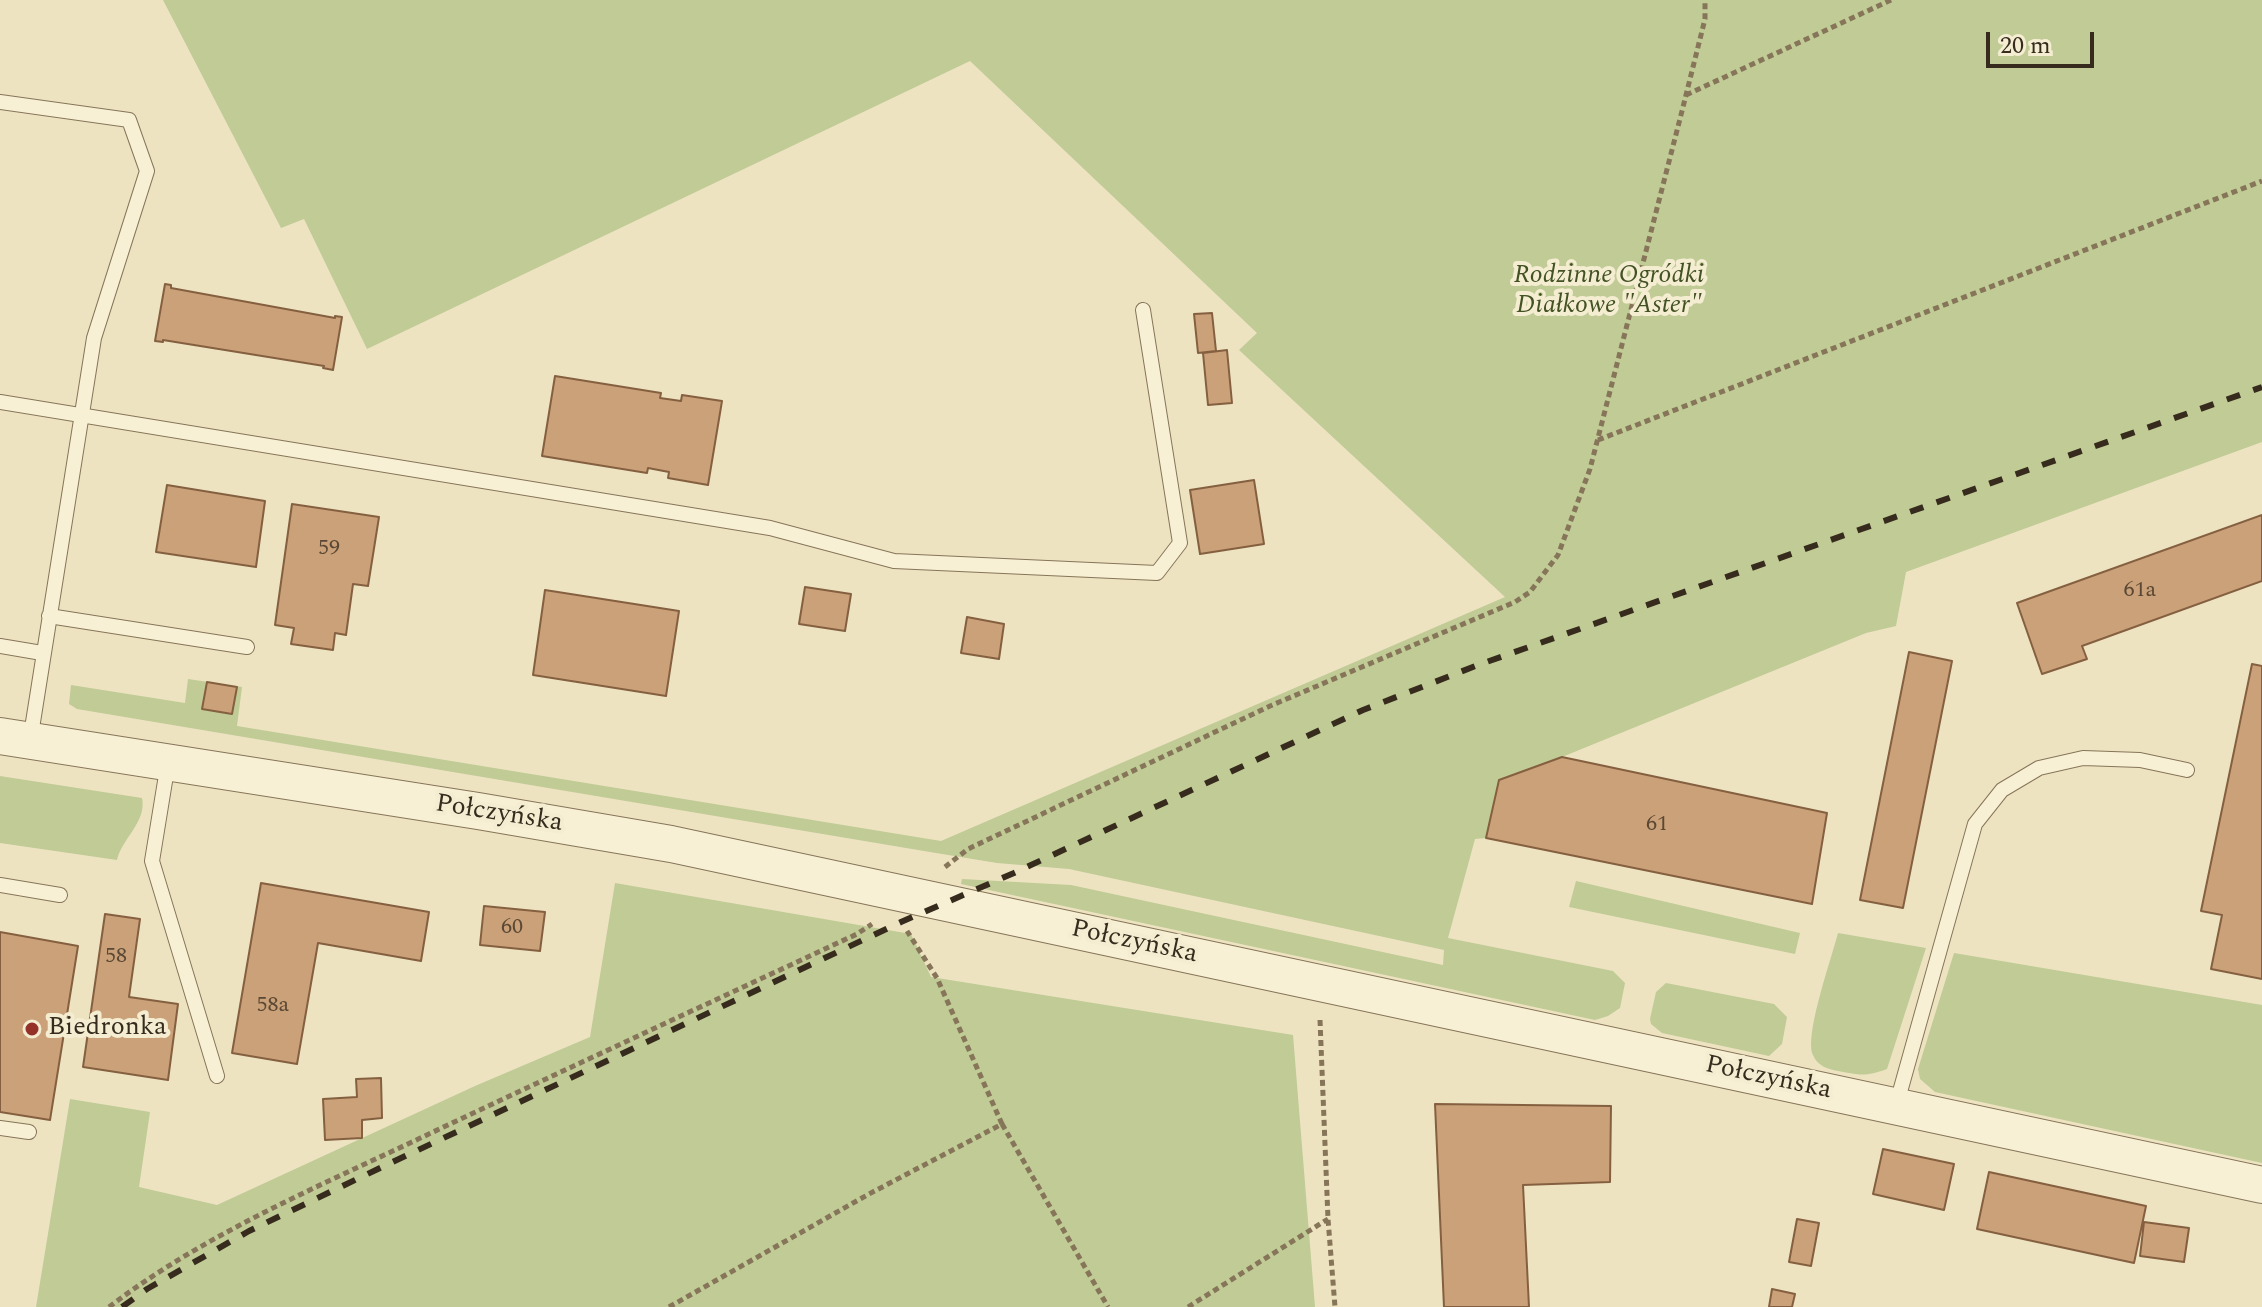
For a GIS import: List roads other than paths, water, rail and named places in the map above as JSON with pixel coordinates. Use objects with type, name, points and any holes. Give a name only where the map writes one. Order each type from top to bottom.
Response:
[{"type":"street","name":"Połczyńska","points":[[15,739],[671,844],[2262,1185]]},
{"type":"lane","points":[[0,102],[129,120],[147,171],[94,338],[42,653],[15,739]]},
{"type":"lane","points":[[0,402],[770,528],[894,561],[1157,573],[1180,543],[1143,310]]},
{"type":"lane","points":[[49,616],[247,647]]},
{"type":"lane","points":[[0,646],[42,653]]},
{"type":"lane","points":[[1896,1106],[1975,824],[2002,790],[2039,768],[2083,758],[2140,760],[2187,770]]},
{"type":"lane","points":[[168,763],[152,861],[217,1076]]},
{"type":"lane","points":[[0,885],[60,895]]},
{"type":"lane","points":[[0,1128],[29,1132]]},
{"type":"railway","points":[[122,1307],[147,1289],[249,1231],[901,922],[1014,873],[1363,710],[1478,665],[2262,387]]},
{"type":"place","name":"Biedronka","points":[[32,1029]]},
{"type":"park label","name":"Rodzinne Ogródki Diałkowe \"Aster\"","points":[[1609,292]]}]
